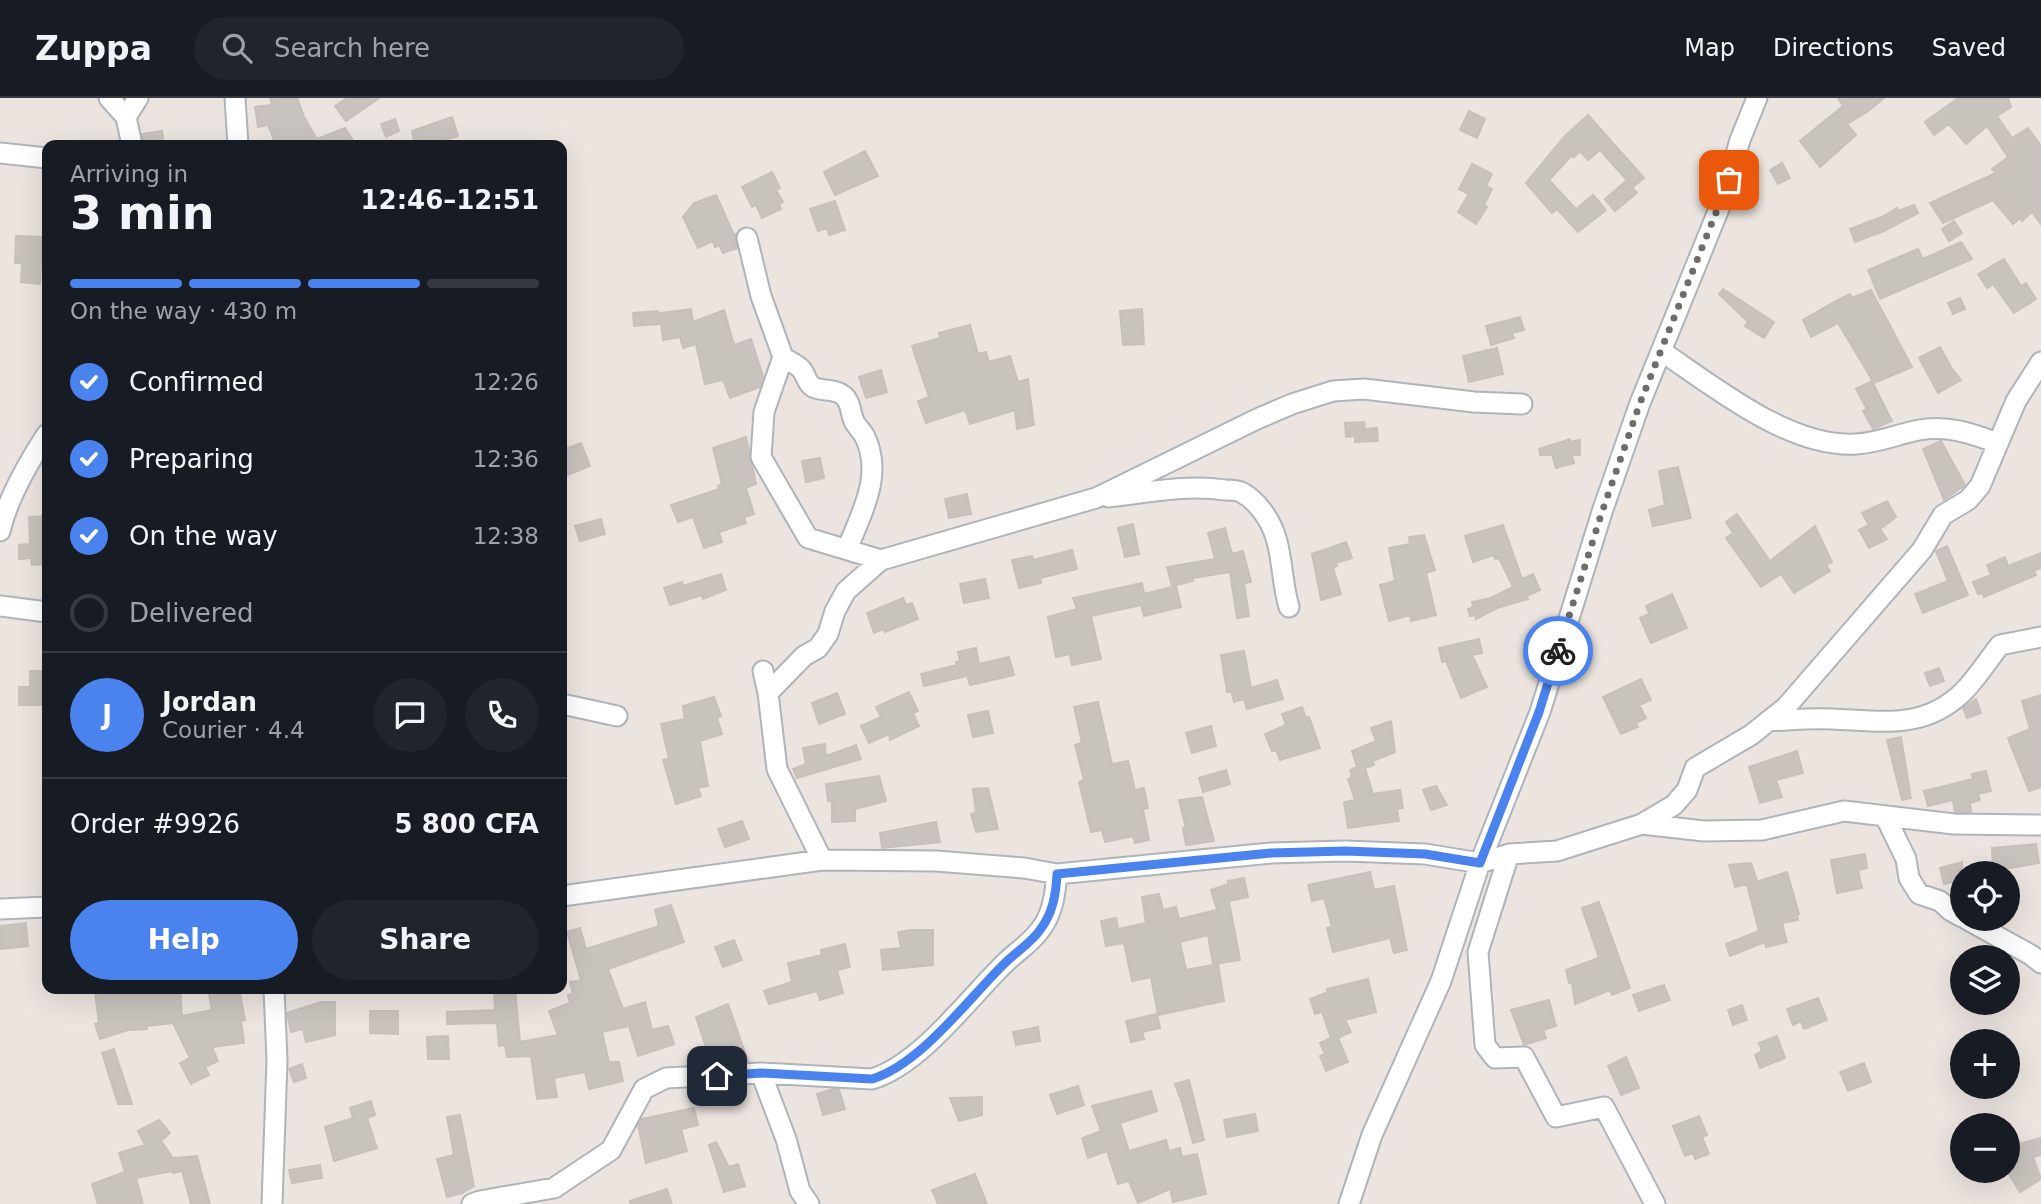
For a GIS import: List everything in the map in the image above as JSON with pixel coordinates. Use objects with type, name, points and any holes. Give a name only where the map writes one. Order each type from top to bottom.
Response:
[{"type":"street","points":[[109,98],[126,117],[131,140]]},
{"type":"street","points":[[126,117],[138,98]]},
{"type":"street","points":[[235,98],[239,140]]},
{"type":"street","points":[[1349,1204],[1372,1135],[1441,982],[1480,863],[1539,712],[1606,500],[1640,403],[1723,199],[1740,140],[1757,98]]},
{"type":"street","points":[[0,153],[42,157]]},
{"type":"street","points":[[747,238],[761,296],[783,357],[802,369],[806,380],[814,387],[832,390],[844,396],[852,408],[853,420],[864,435],[873,478],[862,513],[846,549]]},
{"type":"street","points":[[1661,351],[1770,421],[1823,442],[1856,444],[1938,428],[1966,431],[1997,443]]},
{"type":"street","points":[[783,357],[764,412],[761,457],[808,538],[881,560]]},
{"type":"street","points":[[567,895],[822,860],[936,861],[1024,868],[1057,874],[1271,853],[1345,851],[1425,854],[1480,863],[1509,854],[1557,851],[1642,824],[1674,805],[1687,790],[1695,768],[1751,735],[1786,708],[1922,550],[1943,516],[1968,500],[1980,486],[2025,384],[2041,362]]},
{"type":"street","points":[[1096,498],[1257,419],[1333,391],[1364,389],[1474,402],[1522,404]]},
{"type":"street","points":[[0,531],[5,512],[42,442]]},
{"type":"street","points":[[768,693],[804,656],[818,648],[828,634],[835,611],[846,591],[881,560],[1096,498],[1167,489],[1209,488],[1240,492],[1257,505],[1276,538],[1282,584],[1289,607]]},
{"type":"street","points":[[0,606],[42,610]]},
{"type":"street","points":[[1767,721],[1910,721],[1936,712],[1963,692],[2000,645],[2041,637]]},
{"type":"street","points":[[763,671],[777,769],[822,860]]},
{"type":"street","points":[[567,705],[617,716]]},
{"type":"street","points":[[1642,824],[1703,831],[1762,830],[1844,811],[1954,824],[2039,824]]},
{"type":"street","points":[[1886,818],[1906,859],[1909,878],[1919,894],[1940,901],[1950,910]]},
{"type":"street","points":[[1509,854],[1478,952],[1485,1045],[1495,1058],[1524,1057],[1556,1117],[1604,1107],[1655,1204]]},
{"type":"street","points":[[472,1204],[480,1200],[554,1188],[611,1150],[644,1090],[666,1079],[761,1073],[872,1079],[888,1074],[942,1029],[1040,930],[1055,902],[1057,874]]},
{"type":"street","points":[[0,909],[42,907]]},
{"type":"street","points":[[1988,931],[2041,963]]},
{"type":"street","points":[[272,1204],[277,1060],[274,994]]},
{"type":"street","points":[[761,1073],[786,1139],[800,1191],[809,1204]]},
{"type":"building","points":[[270,98],[297,98],[317,139],[345,128],[353,140],[274,140],[268,125],[258,127],[255,107],[272,105]]},
{"type":"building","points":[[347,98],[379,98],[346,121],[335,106]]},
{"type":"building","points":[[1838,98],[1884,98],[1847,124],[1856,135],[1820,167],[1800,141],[1843,106]]},
{"type":"building","points":[[1958,98],[2008,98],[2011,107],[1997,116],[2012,138],[2028,128],[2041,146],[2041,224],[2032,212],[2022,221],[2020,218],[2013,224],[1993,200],[1943,223],[1930,203],[1996,173],[1992,169],[2008,157],[1987,126],[1966,144],[1949,124],[1934,135],[1925,122]]},
{"type":"building","points":[[1469,111],[1485,119],[1477,138],[1460,130]]},
{"type":"building","points":[[1588,115],[1644,178],[1633,187],[1600,150],[1588,160],[1580,151],[1574,157],[1572,155],[1549,180],[1576,209],[1593,195],[1606,210],[1578,232],[1557,209],[1552,213],[1526,183],[1564,137]]},
{"type":"building","points":[[452,117],[458,136],[445,140],[414,140],[412,131]]},
{"type":"building","points":[[395,119],[399,131],[386,137],[381,124]]},
{"type":"building","points":[[162,131],[163,140],[143,140],[142,134]]},
{"type":"building","points":[[865,151],[878,176],[835,195],[824,172]]},
{"type":"building","points":[[1782,163],[1790,178],[1778,184],[1770,170]]},
{"type":"building","points":[[1472,164],[1492,174],[1486,186],[1492,189],[1484,205],[1487,207],[1476,224],[1458,212],[1469,194],[1459,189]]},
{"type":"building","points":[[772,172],[780,188],[776,190],[783,202],[779,204],[781,209],[762,218],[756,205],[752,207],[742,187]]},
{"type":"building","points":[[1626,181],[1637,193],[1615,211],[1605,199]]},
{"type":"building","points":[[716,195],[734,235],[736,234],[737,248],[723,253],[719,245],[715,247],[713,241],[698,248],[683,217],[694,203]]},
{"type":"building","points":[[835,201],[845,230],[829,235],[827,228],[818,231],[810,209]]},
{"type":"building","points":[[1914,205],[1918,213],[1884,231],[1855,242],[1850,229],[1897,208],[1898,211]]},
{"type":"building","points":[[1954,221],[1962,233],[1949,241],[1942,229]]},
{"type":"building","points":[[16,236],[42,237],[40,284],[21,282],[22,263],[15,263]]},
{"type":"building","points":[[1961,242],[1972,259],[1880,299],[1868,270],[1918,249],[1923,259]]},
{"type":"building","points":[[2004,259],[2021,286],[2026,283],[2036,299],[2014,313],[1993,284],[1987,288],[1978,274]]},
{"type":"building","points":[[1723,289],[1774,322],[1764,338],[1745,326],[1748,322],[1719,294]]},
{"type":"building","points":[[1871,290],[1912,367],[1874,383],[1838,323],[1811,337],[1803,320],[1850,294],[1852,298]]},
{"type":"building","points":[[1960,298],[1965,309],[1953,314],[1948,303]]},
{"type":"building","points":[[691,309],[693,322],[724,310],[734,345],[751,339],[763,376],[760,387],[730,398],[723,380],[705,384],[696,344],[683,348],[680,337],[663,340],[660,313]]},
{"type":"building","points":[[1142,309],[1144,344],[1123,345],[1120,311]]},
{"type":"building","points":[[658,311],[659,324],[634,326],[633,313]]},
{"type":"building","points":[[1520,317],[1524,330],[1512,333],[1514,338],[1491,345],[1486,326]]},
{"type":"building","points":[[970,325],[978,354],[986,352],[989,362],[1010,356],[1018,382],[1028,379],[1034,425],[1017,429],[1015,410],[970,424],[965,410],[926,423],[918,401],[929,397],[912,346],[940,338],[939,333]]},
{"type":"building","points":[[1940,347],[1961,380],[1938,393],[1919,358]]},
{"type":"building","points":[[1497,348],[1503,374],[1469,382],[1463,356]]},
{"type":"building","points":[[881,370],[887,392],[866,398],[859,377]]},
{"type":"building","points":[[1872,381],[1892,421],[1873,429],[1863,411],[1867,409],[1856,389]]},
{"type":"building","points":[[1364,422],[1365,429],[1377,428],[1378,441],[1355,442],[1355,436],[1346,437],[1345,423]]},
{"type":"building","points":[[746,437],[756,484],[746,488],[754,514],[744,517],[746,523],[719,532],[722,542],[704,548],[693,517],[678,522],[671,505],[719,489],[718,486],[722,484],[713,448]]},
{"type":"building","points":[[1570,439],[1570,442],[1580,440],[1580,455],[1572,455],[1574,463],[1556,468],[1552,455],[1540,455],[1539,449]]},
{"type":"building","points":[[1941,441],[1965,485],[1944,500],[1923,449]]},
{"type":"building","points":[[581,443],[590,466],[567,475],[567,448]]},
{"type":"building","points":[[820,458],[824,478],[806,482],[802,461]]},
{"type":"building","points":[[1678,467],[1691,518],[1653,526],[1649,510],[1665,505],[1659,471]]},
{"type":"building","points":[[967,494],[971,514],[949,518],[945,499]]},
{"type":"building","points":[[1887,501],[1896,517],[1880,529],[1887,539],[1869,548],[1859,530],[1869,525],[1862,513]]},
{"type":"building","points":[[1737,514],[1770,561],[1815,526],[1832,562],[1826,565],[1830,571],[1794,593],[1781,574],[1761,587],[1726,538],[1733,533],[1726,522]]},
{"type":"building","points":[[42,516],[42,564],[32,565],[31,558],[19,559],[19,545],[30,544],[29,517]]},
{"type":"building","points":[[601,519],[605,534],[580,541],[575,526]]},
{"type":"building","points":[[1133,524],[1139,554],[1125,557],[1118,528]]},
{"type":"building","points":[[1503,525],[1522,579],[1533,574],[1540,590],[1527,596],[1528,599],[1497,608],[1476,619],[1475,615],[1470,616],[1468,609],[1473,607],[1472,602],[1491,598],[1513,587],[1499,558],[1495,559],[1494,555],[1473,562],[1465,536]]},
{"type":"building","points":[[1225,528],[1232,554],[1243,551],[1251,582],[1244,583],[1249,616],[1237,618],[1230,572],[1193,578],[1193,581],[1172,586],[1167,567],[1215,559],[1208,533]]},
{"type":"building","points":[[1424,535],[1435,570],[1426,573],[1436,615],[1411,621],[1410,615],[1389,621],[1380,585],[1395,581],[1389,548],[1410,544],[1409,537]]},
{"type":"building","points":[[1346,542],[1352,558],[1336,563],[1337,566],[1333,568],[1341,594],[1321,600],[1312,554]]},
{"type":"building","points":[[1947,546],[1968,595],[1923,613],[1915,594],[1948,581],[1936,551]]},
{"type":"building","points":[[1072,550],[1077,569],[1040,578],[1041,583],[1019,588],[1012,560],[1032,556],[1033,560]]},
{"type":"building","points":[[2041,553],[2041,568],[2034,571],[2036,575],[1984,597],[1982,593],[1978,594],[1973,582],[1991,575],[1987,565],[2005,557],[2008,566]]},
{"type":"building","points":[[721,574],[726,590],[703,599],[702,595],[670,605],[664,588],[682,582],[683,586]]},
{"type":"building","points":[[985,579],[989,598],[964,603],[960,584]]},
{"type":"building","points":[[1142,583],[1144,594],[1176,586],[1181,607],[1144,616],[1141,605],[1091,616],[1101,659],[1072,665],[1070,654],[1056,657],[1048,617],[1077,609],[1073,598]]},
{"type":"building","points":[[1672,594],[1687,628],[1651,643],[1640,618],[1649,614],[1646,606]]},
{"type":"building","points":[[903,598],[906,605],[912,603],[918,619],[885,632],[883,629],[874,633],[867,613]]},
{"type":"building","points":[[1479,639],[1482,653],[1472,655],[1487,687],[1461,698],[1446,661],[1442,662],[1439,648]]},
{"type":"building","points":[[976,648],[979,664],[1009,657],[1014,675],[970,685],[967,676],[924,686],[921,674],[957,665],[956,662],[960,661],[958,652]]},
{"type":"building","points":[[1244,651],[1251,688],[1277,680],[1283,699],[1247,709],[1244,699],[1234,702],[1231,691],[1227,692],[1221,655]]},
{"type":"building","points":[[1939,668],[1944,681],[1930,686],[1925,673]]},
{"type":"building","points":[[30,671],[42,671],[42,705],[19,705],[19,687],[30,687]]},
{"type":"building","points":[[1641,679],[1651,700],[1639,705],[1646,718],[1636,723],[1638,727],[1621,734],[1603,697]]},
{"type":"building","points":[[909,692],[918,711],[913,713],[919,726],[890,740],[889,734],[869,743],[861,726],[881,717],[876,707]]},
{"type":"building","points":[[837,693],[845,714],[819,724],[812,703]]},
{"type":"building","points":[[2041,695],[2041,787],[2029,791],[2008,738],[2030,729],[2022,701]]},
{"type":"building","points":[[714,697],[721,716],[717,718],[722,734],[700,741],[708,786],[698,788],[701,796],[676,804],[663,760],[669,759],[661,724],[685,719],[683,706]]},
{"type":"building","points":[[1976,699],[1981,713],[1967,718],[1963,708]]},
{"type":"building","points":[[1098,702],[1112,764],[1128,761],[1135,790],[1144,788],[1148,808],[1143,809],[1149,840],[1135,843],[1133,836],[1105,842],[1102,830],[1091,832],[1079,782],[1084,780],[1075,745],[1082,743],[1074,707]]},
{"type":"building","points":[[1302,707],[1306,718],[1309,717],[1320,748],[1280,760],[1276,750],[1272,751],[1265,734],[1286,725],[1282,714]]},
{"type":"building","points":[[988,711],[993,733],[973,737],[968,715]]},
{"type":"building","points":[[1391,721],[1395,752],[1373,761],[1374,765],[1365,768],[1373,794],[1400,790],[1403,808],[1397,809],[1399,821],[1348,828],[1344,802],[1355,800],[1348,779],[1352,777],[1350,770],[1357,767],[1352,751],[1376,741],[1371,728]]},
{"type":"building","points":[[1211,726],[1216,746],[1192,753],[1186,733]]},
{"type":"building","points":[[1901,737],[1911,798],[1902,800],[1887,740]]},
{"type":"building","points":[[825,744],[826,756],[856,745],[861,759],[797,778],[793,769],[806,764],[803,748]]},
{"type":"building","points":[[1797,751],[1803,773],[1776,780],[1782,797],[1760,803],[1749,767]]},
{"type":"building","points":[[1226,770],[1230,784],[1203,792],[1199,778]]},
{"type":"building","points":[[1986,771],[1991,791],[1978,794],[1980,800],[1970,803],[1971,812],[1955,812],[1953,800],[1928,806],[1924,791],[1973,779],[1972,774]]},
{"type":"building","points":[[879,776],[886,801],[855,809],[855,821],[832,822],[832,801],[828,801],[826,784]]},
{"type":"building","points":[[1436,786],[1447,805],[1431,810],[1423,790]]},
{"type":"building","points":[[988,788],[998,829],[976,832],[971,814],[976,812],[973,789]]},
{"type":"building","points":[[1202,797],[1214,841],[1186,845],[1183,828],[1186,828],[1179,800]]},
{"type":"building","points":[[742,821],[749,839],[725,847],[718,829]]},
{"type":"building","points":[[936,822],[940,842],[882,848],[880,833]]},
{"type":"building","points":[[2036,844],[2039,863],[2020,866],[2020,861],[1993,861],[1992,848]]},
{"type":"building","points":[[1865,854],[1867,868],[1858,870],[1862,888],[1837,893],[1831,860]]},
{"type":"building","points":[[1751,863],[1757,881],[1735,887],[1729,865]]},
{"type":"building","points":[[1950,865],[1950,883],[1944,884],[1940,868]]},
{"type":"building","points":[[1370,872],[1374,890],[1394,886],[1407,950],[1394,953],[1390,938],[1333,952],[1327,928],[1332,927],[1324,898],[1312,901],[1308,885]]},
{"type":"building","points":[[1787,872],[1799,914],[1798,920],[1782,923],[1787,942],[1766,947],[1765,942],[1730,956],[1726,944],[1759,931],[1747,885]]},
{"type":"building","points":[[1244,878],[1248,897],[1229,901],[1240,960],[1213,964],[1208,935],[1180,942],[1186,970],[1218,964],[1224,1001],[1158,1015],[1151,977],[1132,981],[1124,943],[1106,946],[1101,921],[1116,918],[1118,929],[1146,923],[1142,897],[1159,894],[1163,910],[1176,907],[1179,919],[1217,910],[1211,890],[1228,884],[1228,881]]},
{"type":"building","points":[[1599,902],[1630,988],[1612,995],[1610,990],[1575,1004],[1572,983],[1569,983],[1566,970],[1599,958],[1582,908]]},
{"type":"building","points":[[671,905],[684,942],[608,969],[623,1009],[645,1002],[652,1030],[668,1026],[674,1044],[638,1056],[629,1026],[602,1032],[609,1062],[619,1062],[623,1081],[589,1089],[585,1072],[554,1078],[557,1097],[537,1099],[531,1056],[507,1057],[505,1045],[499,1046],[497,1023],[447,1024],[447,1012],[495,1010],[494,994],[515,994],[520,1042],[558,1035],[549,1011],[570,1003],[568,995],[573,994],[570,982],[581,980],[567,932],[580,928],[586,949],[659,926],[655,910]]},
{"type":"building","points":[[26,923],[28,946],[0,949],[0,926]]},
{"type":"building","points":[[933,930],[933,965],[883,970],[881,950],[901,948],[898,932]]},
{"type":"building","points":[[734,940],[742,960],[723,967],[715,947]]},
{"type":"building","points":[[845,944],[850,967],[837,970],[843,993],[820,1000],[817,991],[769,1004],[764,991],[792,982],[788,963],[822,955],[821,950]]},
{"type":"building","points":[[1368,979],[1376,1012],[1345,1020],[1351,1032],[1338,1038],[1348,1062],[1326,1071],[1320,1056],[1325,1054],[1320,1043],[1331,1038],[1322,1012],[1315,1014],[1310,999],[1328,992],[1327,989]]},
{"type":"building","points":[[1664,985],[1670,1000],[1639,1011],[1633,995]]},
{"type":"building","points":[[95,994],[180,994],[182,1016],[212,1010],[209,994],[240,994],[245,1020],[241,1021],[244,1043],[212,1047],[218,1061],[205,1067],[209,1075],[191,1084],[180,1063],[190,1058],[173,1023],[128,1030],[100,1039],[95,1024],[99,1023]]},
{"type":"building","points":[[1818,998],[1827,1020],[1804,1029],[1801,1021],[1793,1025],[1787,1009]]},
{"type":"building","points":[[1549,1000],[1556,1026],[1543,1030],[1546,1038],[1524,1045],[1511,1010]]},
{"type":"building","points":[[321,1002],[335,1002],[335,1035],[306,1042],[303,1029],[291,1032],[287,1013]]},
{"type":"building","points":[[728,1004],[748,1061],[711,1063],[696,1017]]},
{"type":"building","points":[[1742,1005],[1747,1020],[1733,1025],[1728,1010]]},
{"type":"building","points":[[370,1011],[398,1011],[398,1034],[370,1033]]},
{"type":"building","points":[[1157,1014],[1160,1028],[1142,1032],[1144,1039],[1131,1042],[1126,1021]]},
{"type":"building","points":[[1038,1027],[1040,1041],[1016,1045],[1013,1032]]},
{"type":"building","points":[[448,1036],[449,1059],[428,1059],[427,1037]]},
{"type":"building","points":[[1777,1036],[1785,1058],[1760,1068],[1755,1055],[1762,1051],[1759,1043]]},
{"type":"building","points":[[114,1049],[132,1104],[118,1104],[102,1053]]},
{"type":"building","points":[[1626,1057],[1639,1088],[1621,1095],[1608,1066]]},
{"type":"building","points":[[1864,1063],[1871,1082],[1848,1091],[1840,1072]]},
{"type":"building","points":[[302,1064],[306,1078],[294,1082],[289,1069]]},
{"type":"building","points":[[1189,1080],[1204,1140],[1193,1143],[1180,1096],[1189,1093],[1179,1096],[1175,1084]]},
{"type":"building","points":[[1078,1086],[1084,1105],[1057,1114],[1050,1095]]},
{"type":"building","points":[[839,1089],[845,1109],[823,1115],[817,1094]]},
{"type":"building","points":[[1151,1091],[1157,1111],[1120,1123],[1129,1151],[1166,1140],[1169,1151],[1180,1148],[1182,1157],[1197,1154],[1206,1194],[1173,1202],[1170,1189],[1138,1203],[1129,1181],[1118,1184],[1107,1151],[1088,1158],[1082,1138],[1101,1131],[1092,1106]]},
{"type":"building","points":[[982,1097],[982,1115],[959,1121],[950,1098]]},
{"type":"building","points":[[371,1101],[375,1115],[367,1118],[377,1148],[334,1161],[325,1127],[353,1118],[350,1108]]},
{"type":"building","points":[[694,1108],[698,1125],[681,1129],[687,1151],[646,1163],[638,1125],[642,1119]]},
{"type":"building","points":[[1255,1114],[1258,1131],[1227,1137],[1224,1120]]},
{"type":"building","points":[[460,1115],[474,1186],[447,1197],[437,1159],[454,1155],[447,1117]]},
{"type":"building","points":[[1699,1116],[1707,1135],[1702,1137],[1709,1154],[1695,1159],[1693,1153],[1685,1156],[1673,1126]]},
{"type":"building","points":[[159,1120],[170,1133],[161,1141],[173,1158],[197,1156],[210,1204],[191,1204],[182,1171],[172,1171],[136,1178],[143,1204],[98,1204],[92,1184],[125,1172],[119,1153],[145,1145],[138,1131]]},
{"type":"building","points":[[2041,1138],[2041,1155],[2033,1157],[2041,1179],[2020,1192],[2014,1183],[2020,1183],[2020,1144]]},
{"type":"building","points":[[716,1142],[729,1167],[738,1164],[745,1186],[724,1192],[709,1145]]},
{"type":"building","points":[[320,1165],[322,1178],[292,1183],[289,1170]]},
{"type":"building","points":[[975,1174],[987,1204],[938,1204],[932,1190]]},
{"type":"building","points":[[667,1189],[672,1204],[631,1204],[630,1201]]},
{"type":"way so far","points":[[1558,651],[1640,403],[1729,180]]},
{"type":"route","points":[[717,1076],[761,1073],[872,1079],[888,1074],[942,1029],[1040,930],[1055,902],[1057,874],[1271,853],[1345,851],[1425,854],[1480,863],[1539,712],[1558,651]]}]
